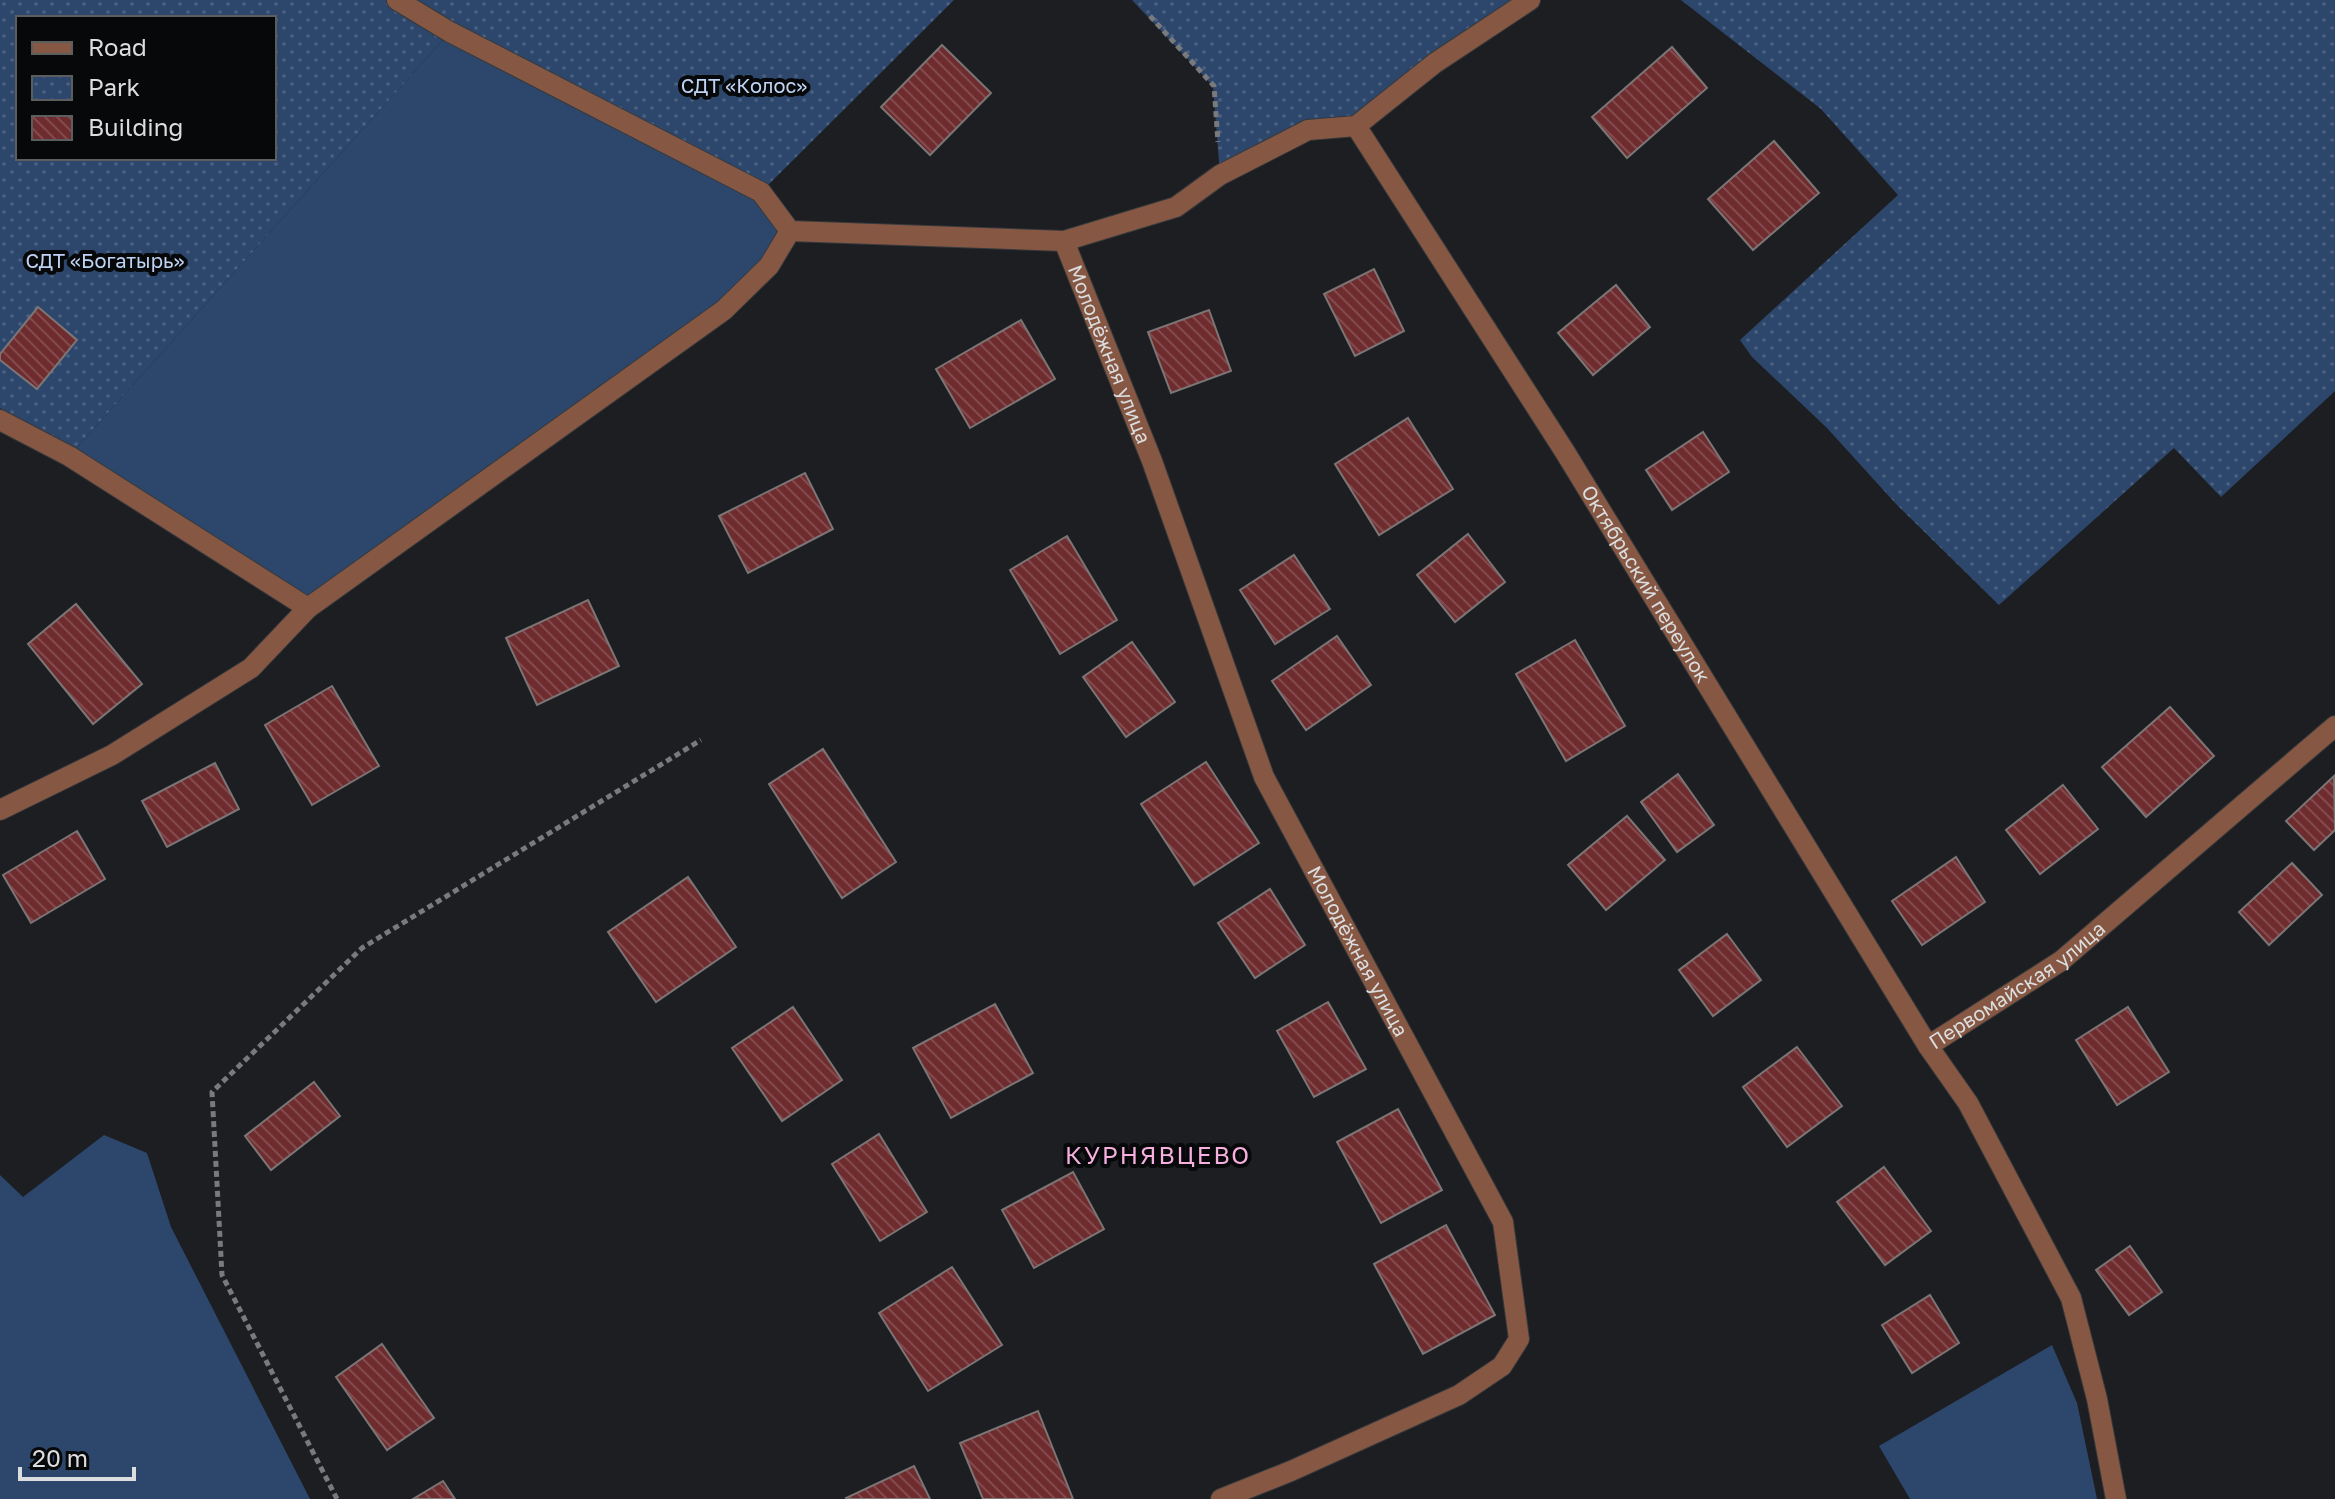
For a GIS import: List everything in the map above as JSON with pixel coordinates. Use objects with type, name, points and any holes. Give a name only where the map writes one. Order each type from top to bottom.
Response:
[{"type":"street","points":[[397,0],[450,32],[761,192],[790,231]]},
{"type":"street","points":[[790,231],[1064,241],[1176,207],[1220,175],[1308,130],[1356,126],[1435,63],[1530,0]]},
{"type":"street","name":"Октябрьский переулок","points":[[1356,126],[1573,466],[1928,1046]]},
{"type":"street","points":[[0,810],[112,755],[251,668],[308,608],[724,310],[769,266],[790,231]]},
{"type":"street","name":"Молодёжная улица","points":[[1064,241],[1152,461],[1264,777],[1503,1222],[1519,1339],[1502,1366],[1459,1395],[1221,1499]]},
{"type":"street","points":[[0,420],[69,456],[308,608]]},
{"type":"street","name":"Первомайская улица","points":[[2116,1499],[2097,1399],[2071,1298],[1968,1103],[1928,1046],[2061,961],[2335,726]]},
{"type":"path","points":[[1150,16],[1214,86],[1220,175]]},
{"type":"path","points":[[337,1499],[222,1275],[212,1092],[362,948],[701,740]]},
{"type":"green space","name":"СДТ «Богатырь»","points":[[0,0],[954,0],[761,192],[450,32],[69,456],[0,408]]},
{"type":"green space","points":[[1132,0],[1530,0],[1356,126],[1308,130],[1220,175],[1213,86]]},
{"type":"green space","points":[[1681,0],[2335,0],[2335,391],[2221,497],[2174,448],[1999,605],[1897,505],[1827,428],[1752,357],[1740,340],[1898,195],[1821,109]]},
{"type":"green space","points":[[450,32],[761,192],[790,231],[769,266],[308,608],[69,456]]},
{"type":"green space","points":[[104,1135],[147,1153],[171,1227],[310,1499],[0,1499],[0,1175],[23,1197]]},
{"type":"green space","points":[[2052,1345],[2077,1403],[2097,1499],[1910,1499],[1879,1446]]},
{"type":"building","points":[[942,45],[991,93],[930,155],[881,107]]},
{"type":"building","points":[[1672,47],[1707,88],[1627,158],[1592,117]]},
{"type":"building","points":[[1774,141],[1819,193],[1753,250],[1708,199]]},
{"type":"building","points":[[1374,269],[1404,331],[1355,356],[1324,294]]},
{"type":"building","points":[[1616,285],[1650,327],[1593,375],[1558,333]]},
{"type":"building","points":[[38,307],[77,340],[37,389],[0,360],[0,354]]},
{"type":"building","points":[[1209,310],[1231,371],[1171,393],[1148,332]]},
{"type":"building","points":[[1021,320],[1055,379],[970,428],[936,369]]},
{"type":"building","points":[[1408,418],[1453,489],[1379,535],[1335,464]]},
{"type":"building","points":[[1703,432],[1729,472],[1672,510],[1646,470]]},
{"type":"building","points":[[805,473],[833,529],[748,573],[719,516]]},
{"type":"building","points":[[1468,534],[1505,582],[1455,622],[1417,575]]},
{"type":"building","points":[[1067,536],[1117,620],[1060,654],[1010,570]]},
{"type":"building","points":[[1294,555],[1330,609],[1275,644],[1240,590]]},
{"type":"building","points":[[588,600],[619,666],[537,705],[506,638]]},
{"type":"building","points":[[76,604],[142,684],[93,724],[28,644]]},
{"type":"building","points":[[1337,636],[1371,685],[1306,730],[1272,681]]},
{"type":"building","points":[[1575,640],[1625,726],[1566,761],[1516,674]]},
{"type":"building","points":[[1132,642],[1175,702],[1126,737],[1083,677]]},
{"type":"building","points":[[332,686],[379,766],[312,805],[265,725]]},
{"type":"building","points":[[2170,707],[2214,756],[2146,817],[2102,767]]},
{"type":"building","points":[[823,749],[896,862],[842,898],[769,784]]},
{"type":"building","points":[[1206,762],[1259,843],[1194,885],[1141,804]]},
{"type":"building","points":[[215,763],[239,809],[167,847],[142,801]]},
{"type":"building","points":[[1678,774],[1714,825],[1677,852],[1641,802]]},
{"type":"building","points":[[2334,776],[2335,830],[2314,850],[2286,821]]},
{"type":"building","points":[[2063,785],[2098,829],[2040,874],[2006,830]]},
{"type":"building","points":[[1627,816],[1665,860],[1606,910],[1568,865]]},
{"type":"building","points":[[77,831],[105,879],[31,923],[3,875]]},
{"type":"building","points":[[1956,857],[1985,902],[1922,945],[1892,901]]},
{"type":"building","points":[[2292,863],[2322,895],[2269,945],[2239,912]]},
{"type":"building","points":[[688,877],[736,947],[656,1002],[608,932]]},
{"type":"building","points":[[1270,889],[1305,945],[1255,978],[1218,923]]},
{"type":"building","points":[[1727,934],[1761,980],[1713,1016],[1679,970]]},
{"type":"building","points":[[1328,1002],[1366,1069],[1314,1097],[1277,1031]]},
{"type":"building","points":[[995,1004],[1033,1073],[951,1118],[913,1048]]},
{"type":"building","points":[[793,1007],[842,1080],[782,1121],[732,1048]]},
{"type":"building","points":[[2128,1007],[2169,1072],[2117,1105],[2076,1040]]},
{"type":"building","points":[[1797,1047],[1842,1106],[1787,1147],[1743,1087]]},
{"type":"building","points":[[314,1082],[340,1116],[271,1170],[245,1136]]},
{"type":"building","points":[[1398,1109],[1442,1190],[1381,1223],[1337,1142]]},
{"type":"building","points":[[879,1134],[927,1212],[880,1241],[832,1164]]},
{"type":"building","points":[[1884,1167],[1931,1231],[1885,1265],[1837,1202]]},
{"type":"building","points":[[1073,1172],[1104,1229],[1034,1268],[1002,1210]]},
{"type":"building","points":[[1446,1225],[1495,1315],[1423,1354],[1374,1264]]},
{"type":"building","points":[[2130,1246],[2162,1292],[2129,1315],[2096,1270]]},
{"type":"building","points":[[952,1267],[1002,1345],[928,1391],[879,1313]]},
{"type":"building","points":[[1930,1295],[1959,1343],[1912,1373],[1882,1325]]},
{"type":"building","points":[[382,1344],[434,1418],[387,1450],[336,1377]]},
{"type":"building","points":[[1038,1411],[1073,1499],[983,1499],[960,1443]]},
{"type":"building","points":[[914,1466],[930,1499],[846,1498]]},
{"type":"building","points":[[443,1481],[455,1499],[413,1499]]},
{"type":"district","name":"КУРНЯВЦЕВО","points":[[1158,1156]]},
{"type":"park label","name":"СДТ «Колос»","points":[[744,86]]}]
